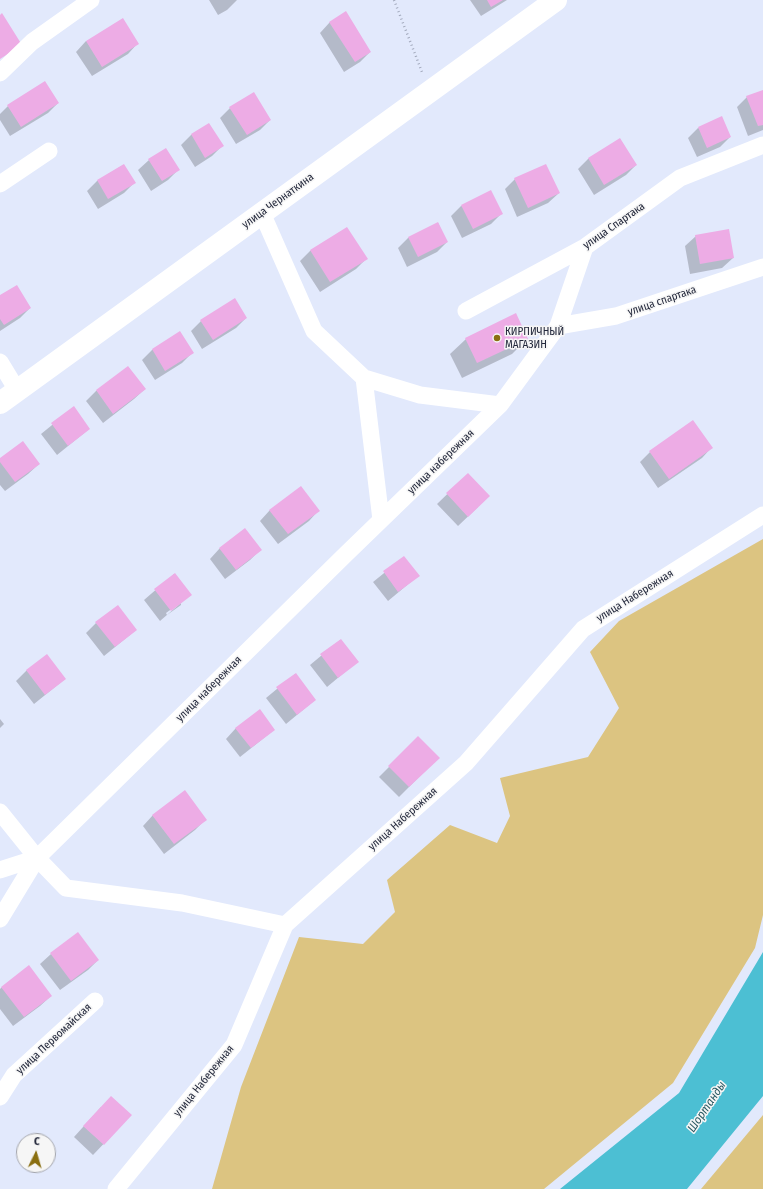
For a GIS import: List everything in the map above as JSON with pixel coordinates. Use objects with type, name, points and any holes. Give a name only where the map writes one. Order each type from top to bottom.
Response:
[{"type":"street","points":[[0,73],[32,42],[91,0]]},
{"type":"street","name":"улица Чернаткина","points":[[0,403],[556,0]]},
{"type":"street","name":"улица Спартака","points":[[466,311],[585,247],[680,178],[763,145]]},
{"type":"street","points":[[0,184],[49,151]]},
{"type":"street","points":[[262,213],[314,331],[364,378],[420,395],[500,405]]},
{"type":"street","name":"улица набережная","points":[[37,858],[500,405],[558,326],[585,247]]},
{"type":"street","name":"улица спартака","points":[[558,326],[616,316],[763,267]]},
{"type":"street","points":[[0,362],[18,390]]},
{"type":"street","points":[[364,378],[381,520]]},
{"type":"street","name":"улица Набережная","points":[[116,1189],[234,1045],[285,926],[466,763],[583,629],[763,515]]},
{"type":"street","points":[[0,812],[37,858],[66,888],[182,903],[285,926]]},
{"type":"street","points":[[0,870],[37,858]]},
{"type":"street","points":[[0,919],[37,858]]},
{"type":"street","name":"улица Первомайская","points":[[0,1097],[14,1074],[95,1001]]},
{"type":"path","points":[[394,0],[429,92]]},
{"type":"shaded area","points":[[763,539],[763,915],[755,948],[673,1083],[544,1189],[212,1189],[241,1087],[299,937],[363,944],[395,912],[387,880],[450,825],[497,843],[510,816],[500,778],[588,757],[619,708],[590,652],[619,621]]},
{"type":"shaded area","points":[[763,1115],[763,1189],[701,1189]]},
{"type":"water","name":"Шортанды","points":[[763,952],[763,1096],[687,1189],[560,1189],[679,1093]]},
{"type":"building","points":[[487,0],[503,0],[491,7]]},
{"type":"building","points":[[346,11],[371,52],[355,62],[329,22]]},
{"type":"building","points":[[2,13],[22,45],[0,59],[0,15]]},
{"type":"building","points":[[123,18],[139,44],[102,67],[86,41]]},
{"type":"building","points":[[45,81],[59,103],[21,127],[7,105]]},
{"type":"building","points":[[763,90],[763,125],[758,126],[746,96]]},
{"type":"building","points":[[254,92],[271,120],[247,135],[229,107]]},
{"type":"building","points":[[722,116],[731,137],[707,148],[698,127]]},
{"type":"building","points":[[209,123],[224,146],[205,158],[191,134]]},
{"type":"building","points":[[620,138],[637,165],[604,185],[588,158]]},
{"type":"building","points":[[166,148],[180,170],[162,181],[148,159]]},
{"type":"building","points":[[124,164],[136,183],[108,199],[97,180]]},
{"type":"building","points":[[546,164],[560,193],[528,208],[514,178]]},
{"type":"building","points":[[491,190],[503,214],[473,229],[461,205]]},
{"type":"building","points":[[438,222],[448,242],[418,257],[408,237]]},
{"type":"building","points":[[347,227],[368,259],[330,282],[310,250]]},
{"type":"building","points":[[729,229],[734,258],[700,264],[695,235]]},
{"type":"building","points":[[17,285],[31,308],[4,325],[0,319],[0,295]]},
{"type":"building","points":[[235,298],[247,318],[213,340],[200,320]]},
{"type":"building","name":"КИРПИЧНЫЙ МАГАЗИН","points":[[516,313],[528,339],[477,363],[465,338]]},
{"type":"building","points":[[180,331],[194,353],[165,371],[152,349]]},
{"type":"building","points":[[128,366],[146,389],[113,414],[96,390]]},
{"type":"building","points":[[74,406],[90,429],[68,446],[51,423]]},
{"type":"building","points":[[693,420],[713,448],[669,479],[649,451]]},
{"type":"building","points":[[23,441],[40,464],[15,482],[0,462],[0,458]]},
{"type":"building","points":[[468,473],[490,496],[468,517],[446,493]]},
{"type":"building","points":[[301,486],[320,511],[288,534],[269,510]]},
{"type":"building","points":[[245,528],[262,550],[236,570],[219,548]]},
{"type":"building","points":[[404,556],[420,576],[398,592],[383,571]]},
{"type":"building","points":[[175,573],[192,595],[171,611],[154,589]]},
{"type":"building","points":[[118,605],[137,630],[115,647],[95,622]]},
{"type":"building","points":[[341,639],[359,662],[338,678],[320,654]]},
{"type":"building","points":[[47,654],[66,679],[45,695],[26,670]]},
{"type":"building","points":[[296,673],[316,700],[297,715],[276,687]]},
{"type":"building","points":[[260,709],[275,730],[251,748],[235,728]]},
{"type":"building","points":[[418,736],[440,758],[409,787],[388,766]]},
{"type":"building","points":[[185,790],[207,820],[174,844],[152,815]]},
{"type":"building","points":[[78,932],[99,960],[71,981],[50,953]]},
{"type":"building","points":[[29,965],[52,996],[24,1017],[1,987]]},
{"type":"building","points":[[111,1096],[132,1115],[104,1145],[83,1126]]},
{"type":"place","name":"КИРПИЧНЫЙ МАГАЗИН","points":[[497,338]]}]
